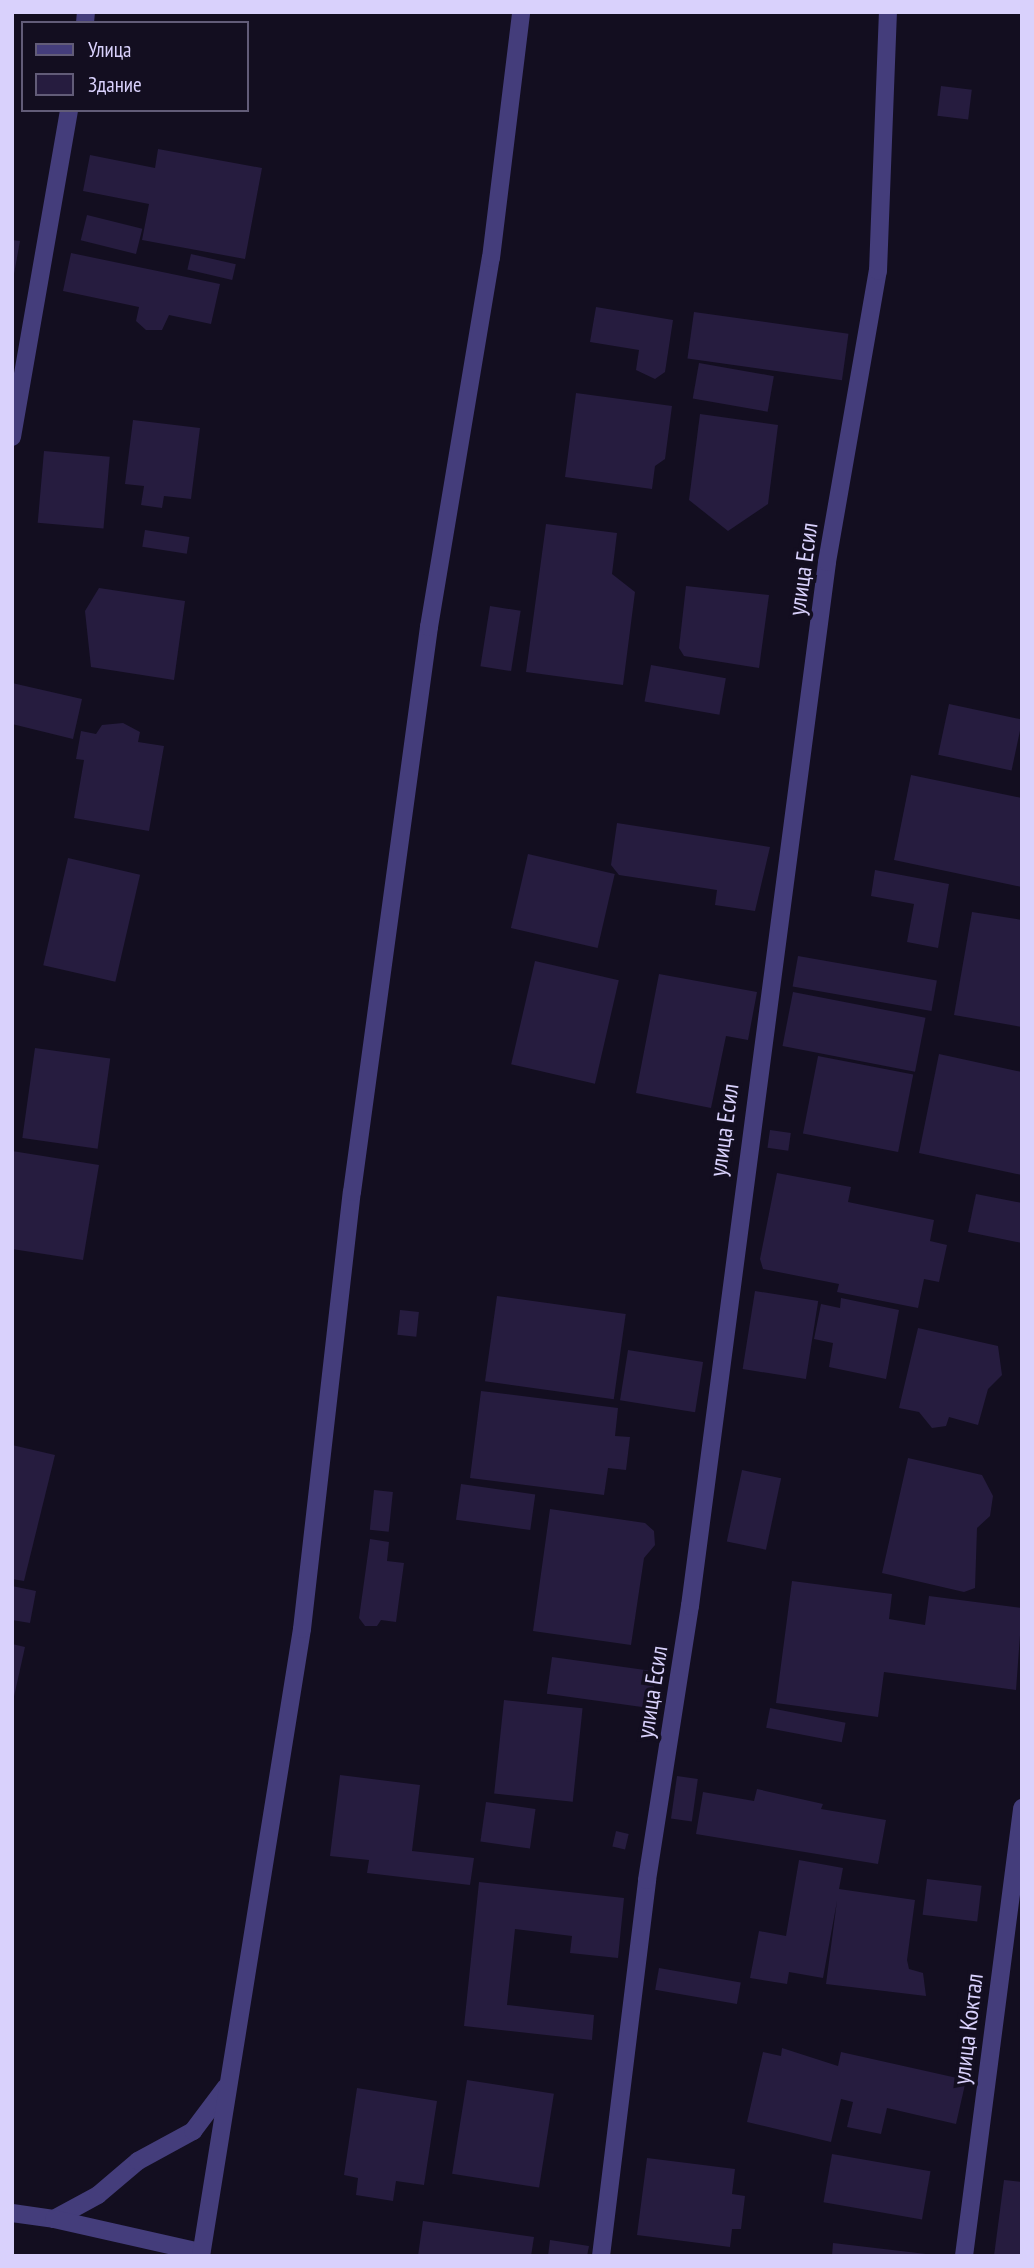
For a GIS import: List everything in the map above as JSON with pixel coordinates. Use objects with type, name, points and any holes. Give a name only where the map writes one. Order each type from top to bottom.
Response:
[{"type":"street","points":[[12,2213],[54,2219],[201,2254],[302,1629],[352,1192],[429,627],[491,258],[521,12]]},
{"type":"street","name":"улица Есил","points":[[601,2256],[647,1880],[690,1606],[827,562],[878,271],[888,12]]},
{"type":"street","points":[[12,437],[69,112]]},
{"type":"street","name":"улица Коктал","points":[[964,2256],[1022,1808]]},
{"type":"street","points":[[54,2219],[193,2131],[228,2085]]},
{"type":"building","points":[[941,86],[972,90],[968,120],[937,116]]},
{"type":"building","points":[[158,149],[262,168],[245,259],[142,240],[149,204],[83,191],[90,155],[155,168]]},
{"type":"building","points":[[87,215],[142,229],[136,254],[81,240]]},
{"type":"building","points":[[12,240],[20,241],[14,274],[12,274]]},
{"type":"building","points":[[71,253],[220,284],[211,324],[169,315],[162,330],[146,330],[136,321],[139,307],[63,291]]},
{"type":"building","points":[[191,254],[236,264],[232,280],[187,270]]},
{"type":"building","points":[[596,307],[673,320],[665,372],[655,379],[636,370],[639,350],[590,342]]},
{"type":"building","points":[[694,312],[848,334],[842,380],[687,359]]},
{"type":"building","points":[[699,363],[774,376],[768,412],[693,398]]},
{"type":"building","points":[[576,393],[672,406],[665,459],[655,466],[652,489],[565,477]]},
{"type":"building","points":[[700,414],[778,425],[768,504],[728,531],[689,500]]},
{"type":"building","points":[[133,420],[200,428],[191,499],[164,496],[162,508],[141,505],[144,486],[125,484]]},
{"type":"building","points":[[44,451],[110,457],[103,528],[38,523]]},
{"type":"building","points":[[546,524],[617,533],[612,574],[635,592],[623,685],[526,672]]},
{"type":"building","points":[[145,530],[189,537],[187,554],[142,547]]},
{"type":"building","points":[[686,586],[769,595],[759,668],[684,656],[679,648]]},
{"type":"building","points":[[99,588],[185,601],[174,680],[91,667],[85,611]]},
{"type":"building","points":[[490,606],[521,611],[511,671],[480,666]]},
{"type":"building","points":[[651,665],[726,678],[719,715],[645,701]]},
{"type":"building","points":[[12,683],[82,699],[73,739],[12,724]]},
{"type":"building","points":[[949,704],[1022,720],[1012,770],[938,755]]},
{"type":"building","points":[[123,723],[140,732],[138,742],[164,746],[149,831],[74,818],[84,760],[76,759],[81,731],[96,734],[102,725]]},
{"type":"building","points":[[911,775],[1022,798],[1022,887],[894,860]]},
{"type":"building","points":[[617,823],[770,847],[755,911],[715,905],[717,890],[619,875],[611,865]]},
{"type":"building","points":[[528,854],[615,874],[598,948],[511,928]]},
{"type":"building","points":[[68,858],[140,875],[115,982],[43,965]]},
{"type":"building","points":[[875,870],[949,884],[938,948],[907,942],[914,904],[871,896]]},
{"type":"building","points":[[972,912],[1022,920],[1022,1027],[954,1015]]},
{"type":"building","points":[[798,956],[937,980],[931,1011],[793,987]]},
{"type":"building","points":[[535,961],[619,980],[595,1084],[511,1064]]},
{"type":"building","points":[[659,974],[757,992],[748,1040],[726,1036],[711,1108],[636,1093]]},
{"type":"building","points":[[793,992],[926,1018],[915,1072],[783,1046]]},
{"type":"building","points":[[35,1048],[110,1059],[98,1149],[22,1138]]},
{"type":"building","points":[[939,1054],[1022,1072],[1022,1175],[919,1153]]},
{"type":"building","points":[[818,1056],[913,1075],[898,1152],[803,1134]]},
{"type":"building","points":[[770,1130],[791,1133],[788,1151],[767,1148]]},
{"type":"building","points":[[12,1151],[99,1165],[83,1260],[12,1249]]},
{"type":"building","points":[[777,1173],[851,1187],[848,1202],[934,1220],[930,1241],[947,1245],[939,1282],[924,1279],[918,1308],[837,1292],[839,1284],[763,1269],[760,1259]]},
{"type":"building","points":[[976,1194],[1022,1203],[1022,1243],[968,1232]]},
{"type":"building","points":[[755,1291],[818,1301],[806,1379],[743,1369]]},
{"type":"building","points":[[497,1296],[626,1314],[614,1399],[485,1381]]},
{"type":"building","points":[[841,1298],[899,1310],[886,1379],[829,1367],[833,1343],[814,1339],[821,1304],[840,1308]]},
{"type":"building","points":[[400,1310],[419,1312],[416,1337],[397,1335]]},
{"type":"building","points":[[918,1328],[998,1346],[1002,1375],[988,1389],[978,1425],[949,1417],[946,1426],[932,1428],[919,1412],[899,1408]]},
{"type":"building","points":[[628,1350],[703,1362],[695,1412],[620,1400]]},
{"type":"building","points":[[481,1391],[618,1408],[615,1436],[630,1437],[626,1470],[608,1468],[604,1495],[470,1478]]},
{"type":"building","points":[[12,1445],[55,1455],[24,1581],[12,1579]]},
{"type":"building","points":[[908,1458],[982,1475],[993,1496],[990,1516],[977,1528],[975,1588],[964,1592],[882,1573]]},
{"type":"building","points":[[742,1470],[781,1478],[766,1550],[727,1541]]},
{"type":"building","points":[[461,1484],[535,1494],[530,1530],[456,1520]]},
{"type":"building","points":[[374,1490],[393,1492],[389,1532],[370,1530]]},
{"type":"building","points":[[550,1509],[645,1523],[654,1531],[655,1545],[644,1558],[631,1645],[533,1631]]},
{"type":"building","points":[[370,1539],[389,1542],[387,1561],[404,1563],[396,1622],[381,1620],[377,1626],[365,1626],[359,1618]]},
{"type":"building","points":[[792,1581],[892,1594],[889,1619],[925,1625],[929,1596],[1022,1608],[1016,1690],[884,1672],[878,1717],[776,1703]]},
{"type":"building","points":[[12,1586],[36,1591],[30,1623],[12,1620]]},
{"type":"building","points":[[12,1644],[25,1647],[13,1701],[12,1701]]},
{"type":"building","points":[[552,1657],[656,1672],[651,1708],[547,1694]]},
{"type":"building","points":[[504,1700],[583,1708],[573,1802],[494,1793]]},
{"type":"building","points":[[770,1708],[846,1723],[842,1742],[766,1728]]},
{"type":"building","points":[[340,1775],[420,1785],[412,1851],[474,1858],[470,1885],[367,1873],[369,1860],[330,1856]]},
{"type":"building","points":[[677,1776],[698,1779],[692,1822],[671,1819]]},
{"type":"building","points":[[757,1789],[823,1804],[821,1809],[886,1820],[878,1864],[696,1834],[703,1792],[754,1801]]},
{"type":"building","points":[[486,1802],[536,1809],[530,1849],[480,1842]]},
{"type":"building","points":[[616,1831],[629,1834],[625,1850],[612,1847]]},
{"type":"building","points":[[799,1860],[843,1868],[839,1889],[915,1900],[907,1960],[909,1969],[923,1973],[926,1996],[826,1984],[837,1901],[823,1978],[789,1972],[787,1984],[750,1978],[759,1931],[786,1936]]},
{"type":"building","points":[[927,1879],[982,1886],[977,1921],[923,1915]]},
{"type":"building","points":[[479,1882],[624,1898],[618,1958],[570,1953],[572,1936],[515,1929],[507,2005],[594,2015],[592,2040],[464,2026]]},
{"type":"building","points":[[659,1968],[741,1982],[737,2004],[655,1990]]},
{"type":"building","points":[[782,2048],[838,2066],[841,2052],[966,2080],[956,2124],[887,2108],[881,2134],[847,2127],[853,2102],[841,2099],[831,2142],[747,2122],[763,2052],[781,2056]]},
{"type":"building","points":[[467,2080],[554,2094],[539,2188],[452,2174]]},
{"type":"building","points":[[357,2088],[437,2101],[424,2185],[396,2181],[393,2201],[356,2195],[358,2178],[344,2175]]},
{"type":"building","points":[[832,2154],[930,2171],[922,2220],[823,2202]]},
{"type":"building","points":[[647,2158],[735,2169],[732,2194],[745,2196],[741,2229],[732,2229],[730,2247],[637,2235]]},
{"type":"building","points":[[1004,2180],[1022,2182],[1022,2256],[994,2256]]},
{"type":"building","points":[[423,2221],[534,2237],[531,2256],[418,2256]]},
{"type":"building","points":[[550,2240],[589,2246],[587,2256],[548,2256]]},
{"type":"building","points":[[833,2243],[926,2254],[926,2256],[832,2256]]}]
